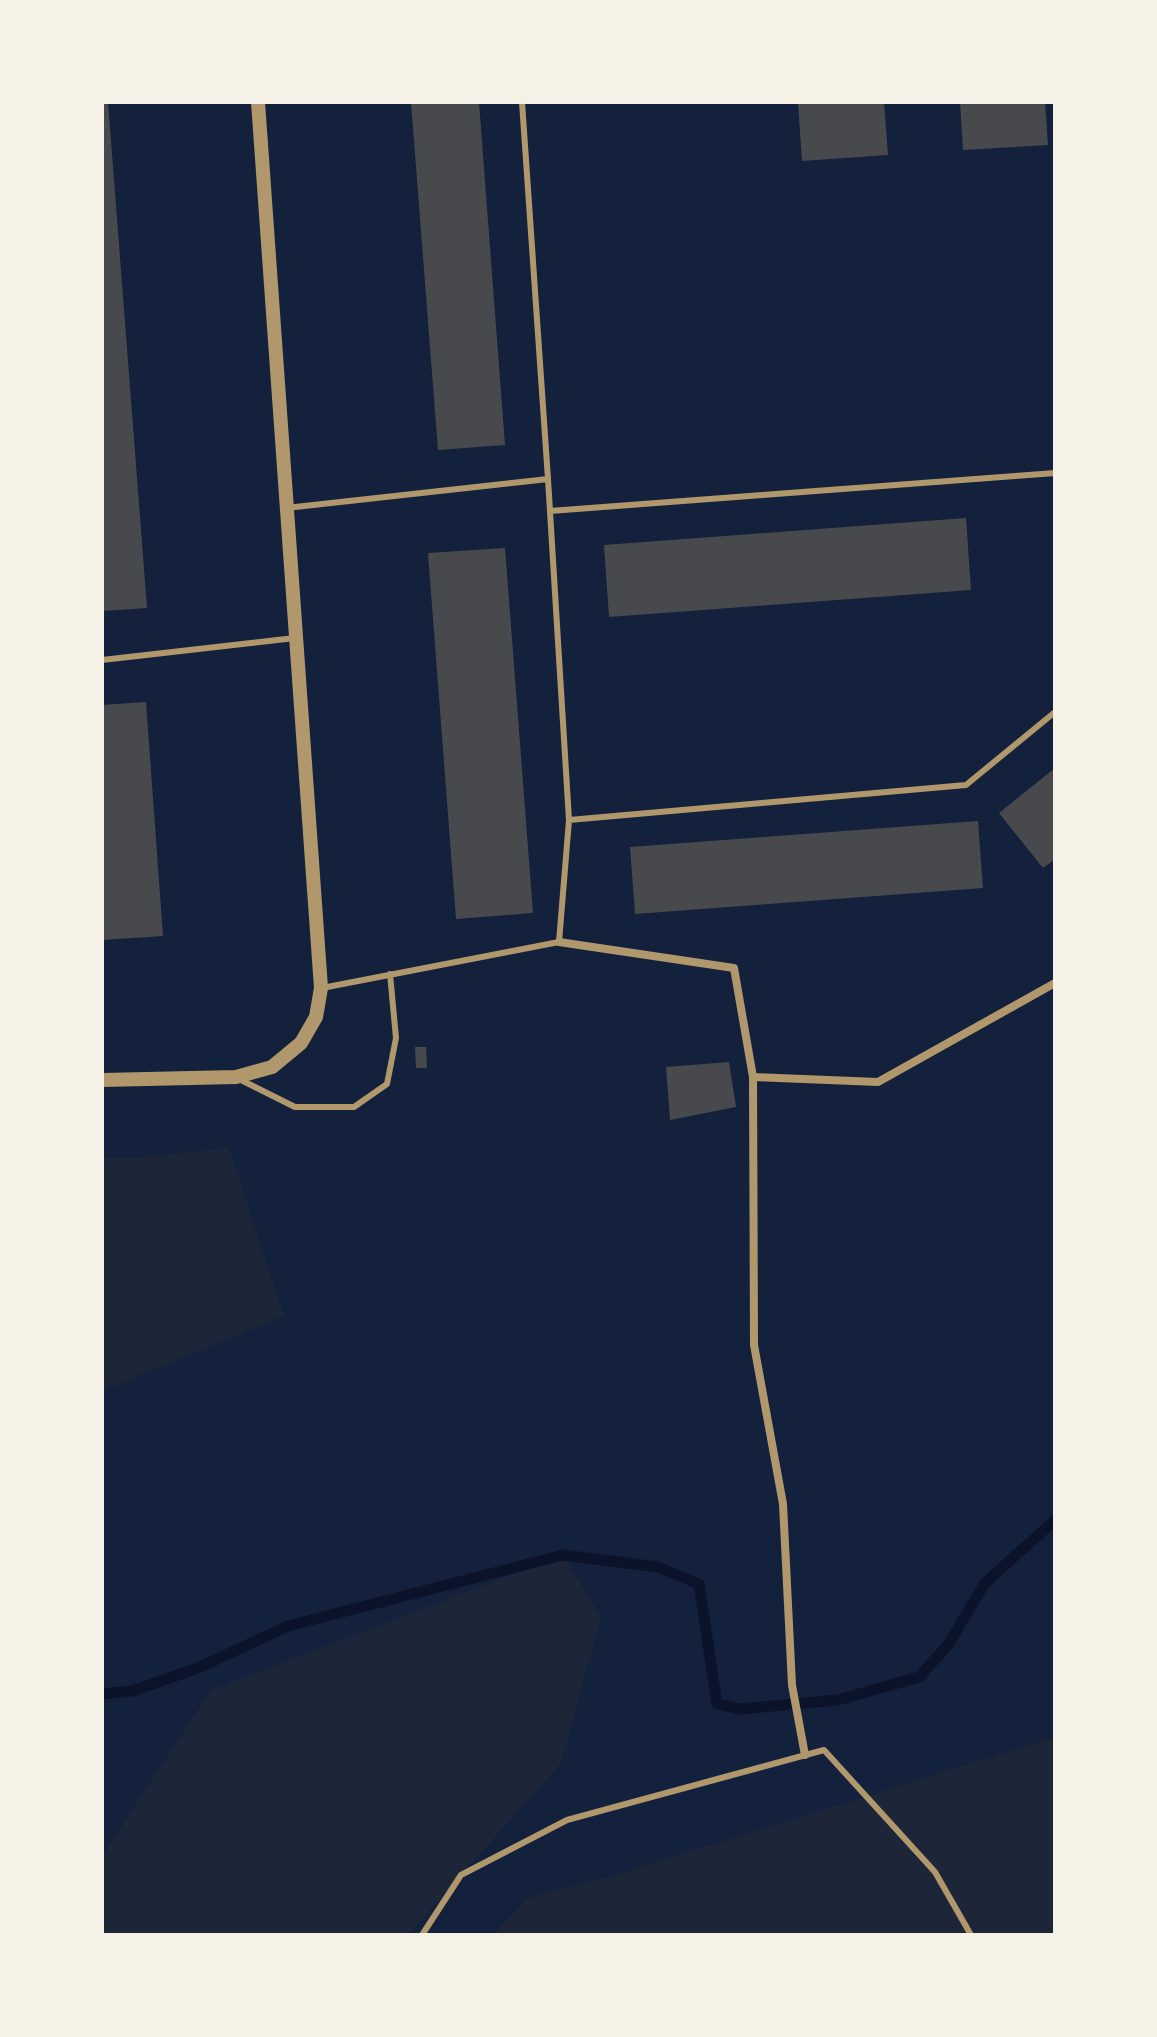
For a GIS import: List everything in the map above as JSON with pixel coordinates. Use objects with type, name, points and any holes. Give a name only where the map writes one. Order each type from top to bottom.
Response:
[{"type":"street","points":[[102,1080],[236,1077],[272,1067],[301,1043],[316,1017],[321,988],[258,102]]},
{"type":"street","points":[[559,942],[734,968],[753,1077],[754,1345],[783,1504],[792,1685],[805,1755]]},
{"type":"street","points":[[753,1077],[878,1082],[1055,983]]},
{"type":"lane","points":[[321,988],[559,942],[569,820],[522,102]]},
{"type":"lane","points":[[550,511],[1055,473]]},
{"type":"lane","points":[[286,508],[548,479]]},
{"type":"lane","points":[[102,660],[295,638]]},
{"type":"lane","points":[[569,820],[966,785],[1055,712]]},
{"type":"lane","points":[[236,1077],[295,1107],[354,1107],[387,1084],[396,1038],[390,974]]},
{"type":"lane","points":[[422,1935],[461,1875],[567,1820],[824,1750],[935,1872],[971,1935]]},
{"type":"shaded area","points":[[229,1148],[284,1316],[102,1391],[102,1158]]},
{"type":"shaded area","points":[[563,1555],[601,1617],[561,1763],[408,1935],[102,1935],[102,1856],[211,1690]]},
{"type":"shaded area","points":[[1055,1737],[1055,1935],[493,1935],[528,1898],[612,1876]]},
{"type":"building","points":[[102,102],[108,102],[147,608],[102,611]]},
{"type":"building","points":[[411,102],[479,102],[505,445],[438,450]]},
{"type":"building","points":[[798,102],[884,102],[888,155],[802,161]]},
{"type":"building","points":[[960,102],[1045,102],[1048,145],[963,150]]},
{"type":"building","points":[[966,518],[971,590],[609,617],[604,545]]},
{"type":"building","points":[[505,548],[533,913],[456,919],[428,553]]},
{"type":"building","points":[[146,702],[163,936],[102,940],[102,705]]},
{"type":"building","points":[[1055,768],[1055,859],[1043,868],[999,813]]},
{"type":"building","points":[[978,821],[983,888],[635,914],[630,847]]},
{"type":"building","points":[[415,1047],[426,1047],[427,1068],[416,1068]]},
{"type":"building","points":[[729,1062],[736,1107],[670,1120],[666,1067]]},
{"type":"waterway","points":[[102,1694],[132,1691],[198,1668],[288,1626],[563,1555],[658,1567],[699,1584],[717,1704],[740,1709],[838,1700],[919,1677],[948,1645],[985,1583],[1055,1520]]}]
